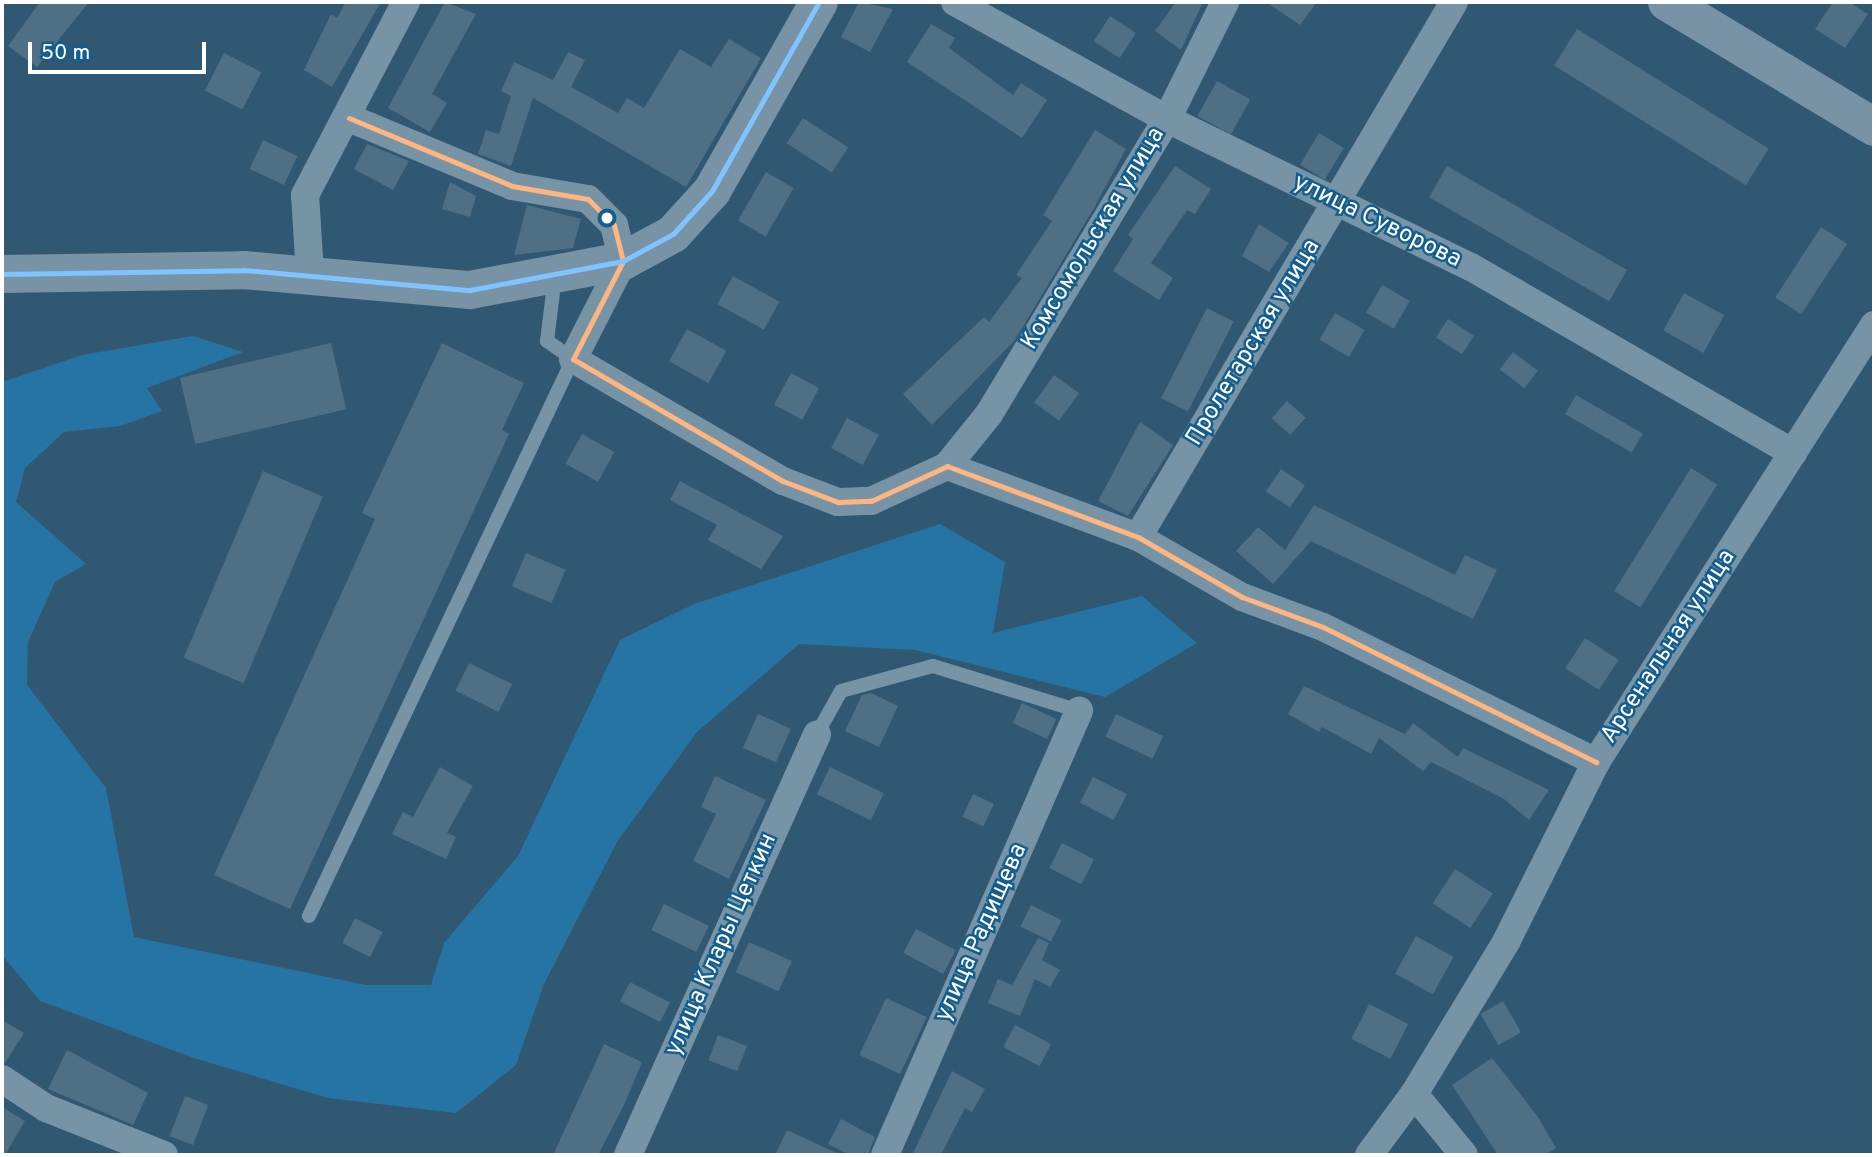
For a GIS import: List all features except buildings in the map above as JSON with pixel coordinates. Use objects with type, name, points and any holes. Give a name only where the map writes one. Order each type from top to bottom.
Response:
[{"type":"main road","points":[[2,274],[310,274],[470,290],[622,261],[673,234],[712,191],[819,2]]},
{"type":"main road","points":[[1667,2],[1874,127]]},
{"type":"street","points":[[310,274],[305,195],[349,118],[406,2]]},
{"type":"street","name":"улица Суворова","points":[[956,2],[1167,119],[1471,267],[1793,453]]},
{"type":"street","name":"Комсомольская улица","points":[[947,466],[989,414],[1167,119],[1226,2]]},
{"type":"street","name":"Пролетарская улица","points":[[1138,537],[1454,2]]},
{"type":"street","points":[[349,118],[513,186],[588,199],[614,225],[622,261],[573,359],[701,439],[838,502],[871,501],[947,466],[1138,537],[1242,597],[1322,627],[1595,762]]},
{"type":"street","name":"Арсенальная улица","points":[[1369,1155],[1414,1094],[1506,942],[1595,762],[1874,325]]},
{"type":"street","name":"улица Радищева","points":[[885,1155],[1079,711]]},
{"type":"street","name":"улица Клары Цеткин","points":[[628,1155],[817,734]]},
{"type":"street","points":[[2,1079],[121,1150],[164,1155]]},
{"type":"street","points":[[1414,1094],[1464,1155]]},
{"type":"lane","points":[[309,916],[573,359],[547,341],[556,275]]},
{"type":"lane","points":[[817,734],[841,691],[933,666],[1079,711]]},
{"type":"shaded area","points":[[193,336],[243,352],[147,388],[162,411],[120,426],[64,432],[25,468],[16,502],[86,564],[55,582],[28,642],[27,685],[106,788],[134,937],[366,985],[431,985],[444,943],[518,856],[620,640],[694,604],[940,524],[1005,562],[993,633],[1142,596],[1197,643],[1105,697],[915,650],[799,644],[697,732],[617,842],[544,984],[516,1065],[456,1113],[328,1098],[194,1058],[40,1001],[2,955],[2,382],[82,355]]},
{"type":"transit line","points":[[2,274],[244,270],[470,290],[623,261],[673,234],[712,191],[819,2]]},
{"type":"transit line","points":[[349,118],[512,186],[588,199],[614,225],[623,261],[573,359],[783,481],[838,502],[871,501],[947,466],[1138,537],[1242,597],[1323,627],[1596,762]]}]
